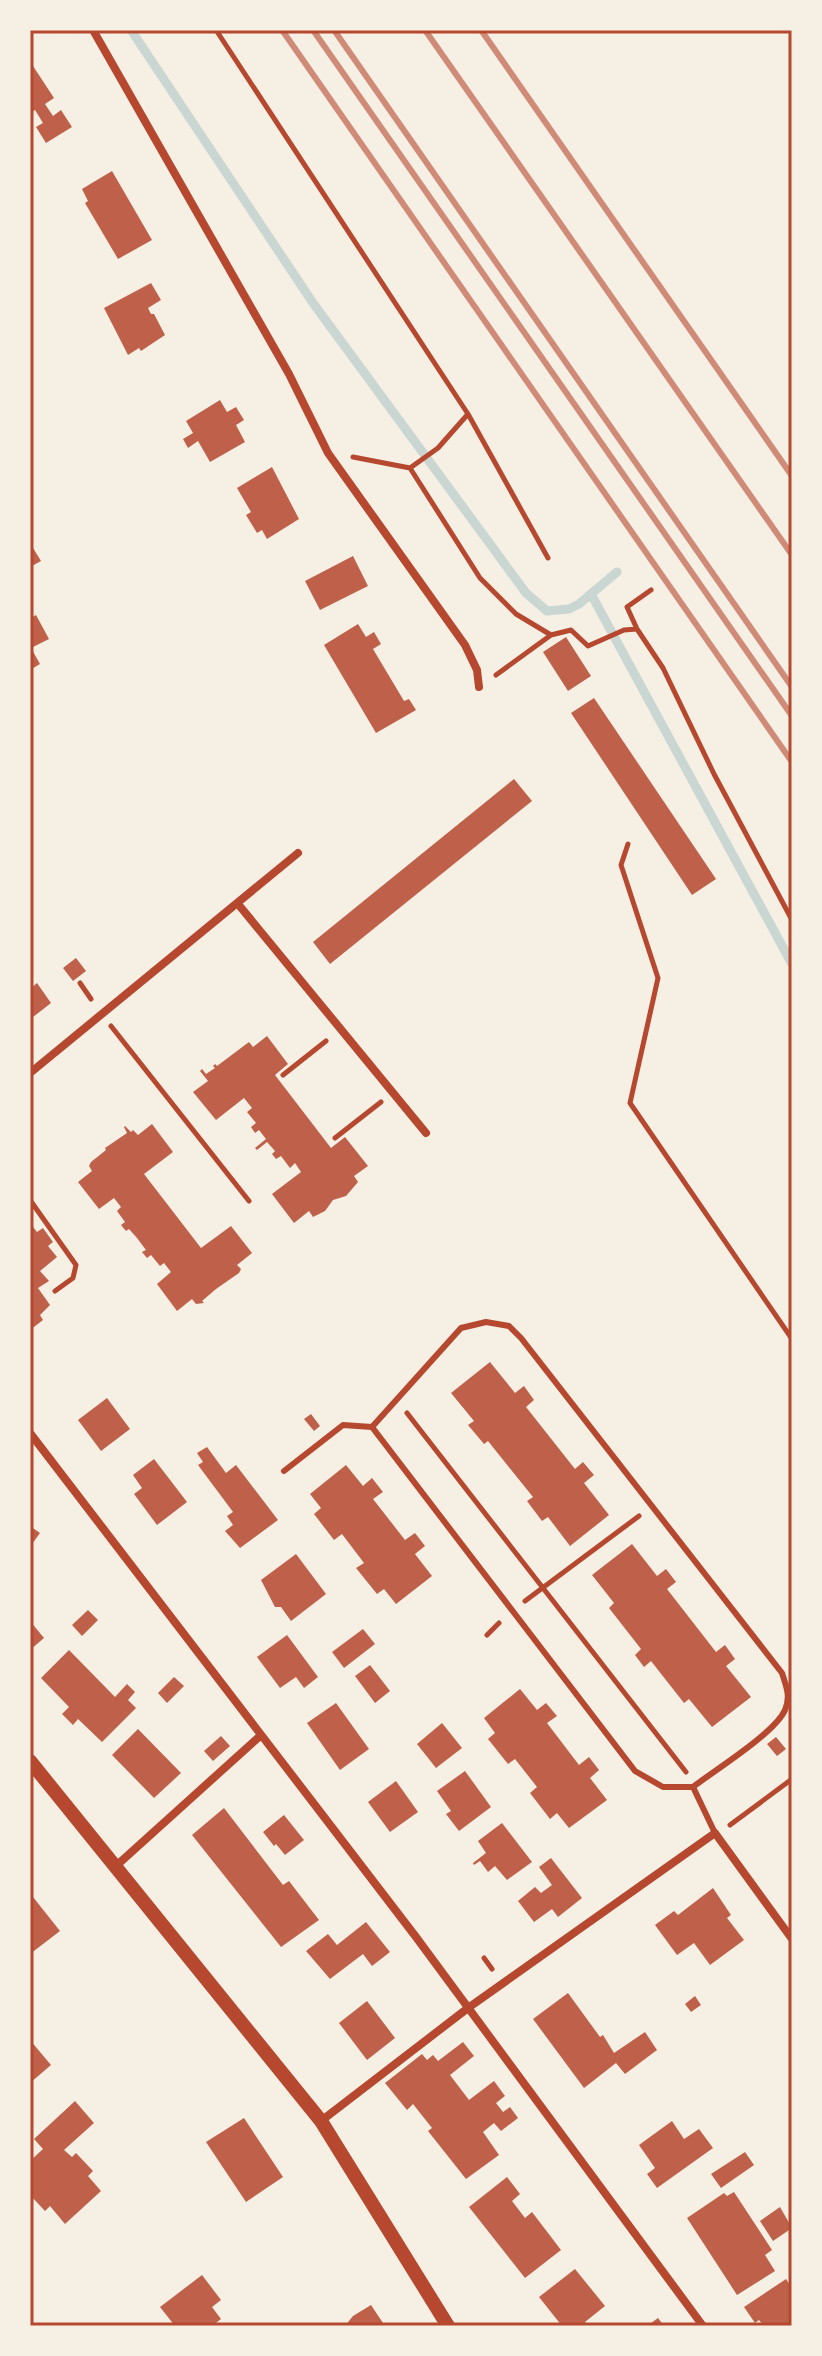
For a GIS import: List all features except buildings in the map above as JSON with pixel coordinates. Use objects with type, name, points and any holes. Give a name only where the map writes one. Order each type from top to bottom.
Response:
[{"type":"street","points":[[93,30],[289,374],[328,453],[465,645],[477,670],[479,687]]},
{"type":"street","points":[[30,1073],[298,853]]},
{"type":"street","points":[[238,904],[426,1133]]},
{"type":"street","points":[[30,1433],[416,1937],[703,2326]]},
{"type":"street","points":[[116,1866],[260,1736]]},
{"type":"street","points":[[30,1761],[321,2121],[448,2326]]},
{"type":"street","points":[[321,2121],[468,2008],[715,1833],[792,1939]]},
{"type":"lane","points":[[284,1471],[343,1425],[372,1427],[635,1771],[663,1787],[693,1787],[776,1724],[786,1708],[789,1692],[782,1673],[509,1326],[486,1322],[461,1328],[372,1427]]},
{"type":"lane","points":[[693,1787],[715,1833]]},
{"type":"path","points":[[216,30],[468,414],[548,558]]},
{"type":"path","points":[[328,453],[413,466],[438,448],[468,414]]},
{"type":"path","points":[[413,466],[480,578],[516,614],[551,635]]},
{"type":"path","points":[[651,590],[627,607],[637,629],[663,668],[714,774],[792,920]]},
{"type":"path","points":[[479,687],[551,635],[571,630],[588,646],[624,630],[637,629]]},
{"type":"path","points":[[628,844],[621,865],[658,978],[630,1103],[792,1339]]},
{"type":"path","points":[[80,983],[249,1201]]},
{"type":"path","points":[[283,1075],[330,1038]]},
{"type":"path","points":[[335,1138],[382,1102]]},
{"type":"path","points":[[30,1200],[76,1265],[73,1278],[55,1291]]},
{"type":"path","points":[[415,1401],[405,1411],[684,1768],[693,1787]]},
{"type":"path","points":[[487,1635],[513,1610],[653,1506]]},
{"type":"path","points":[[670,1770],[693,1763]]},
{"type":"path","points":[[715,1833],[744,1817],[792,1779]]},
{"type":"path","points":[[484,1958],[493,1969]]},
{"type":"waterway","points":[[131,30],[313,303],[526,593],[547,611],[569,609],[617,572]]},
{"type":"waterway","points":[[591,594],[792,964]]},
{"type":"railway","points":[[282,30],[792,762]]},
{"type":"railway","points":[[313,30],[792,716]]},
{"type":"railway","points":[[334,30],[792,687]]},
{"type":"railway","points":[[425,30],[792,555]]},
{"type":"railway","points":[[481,30],[792,476]]}]
